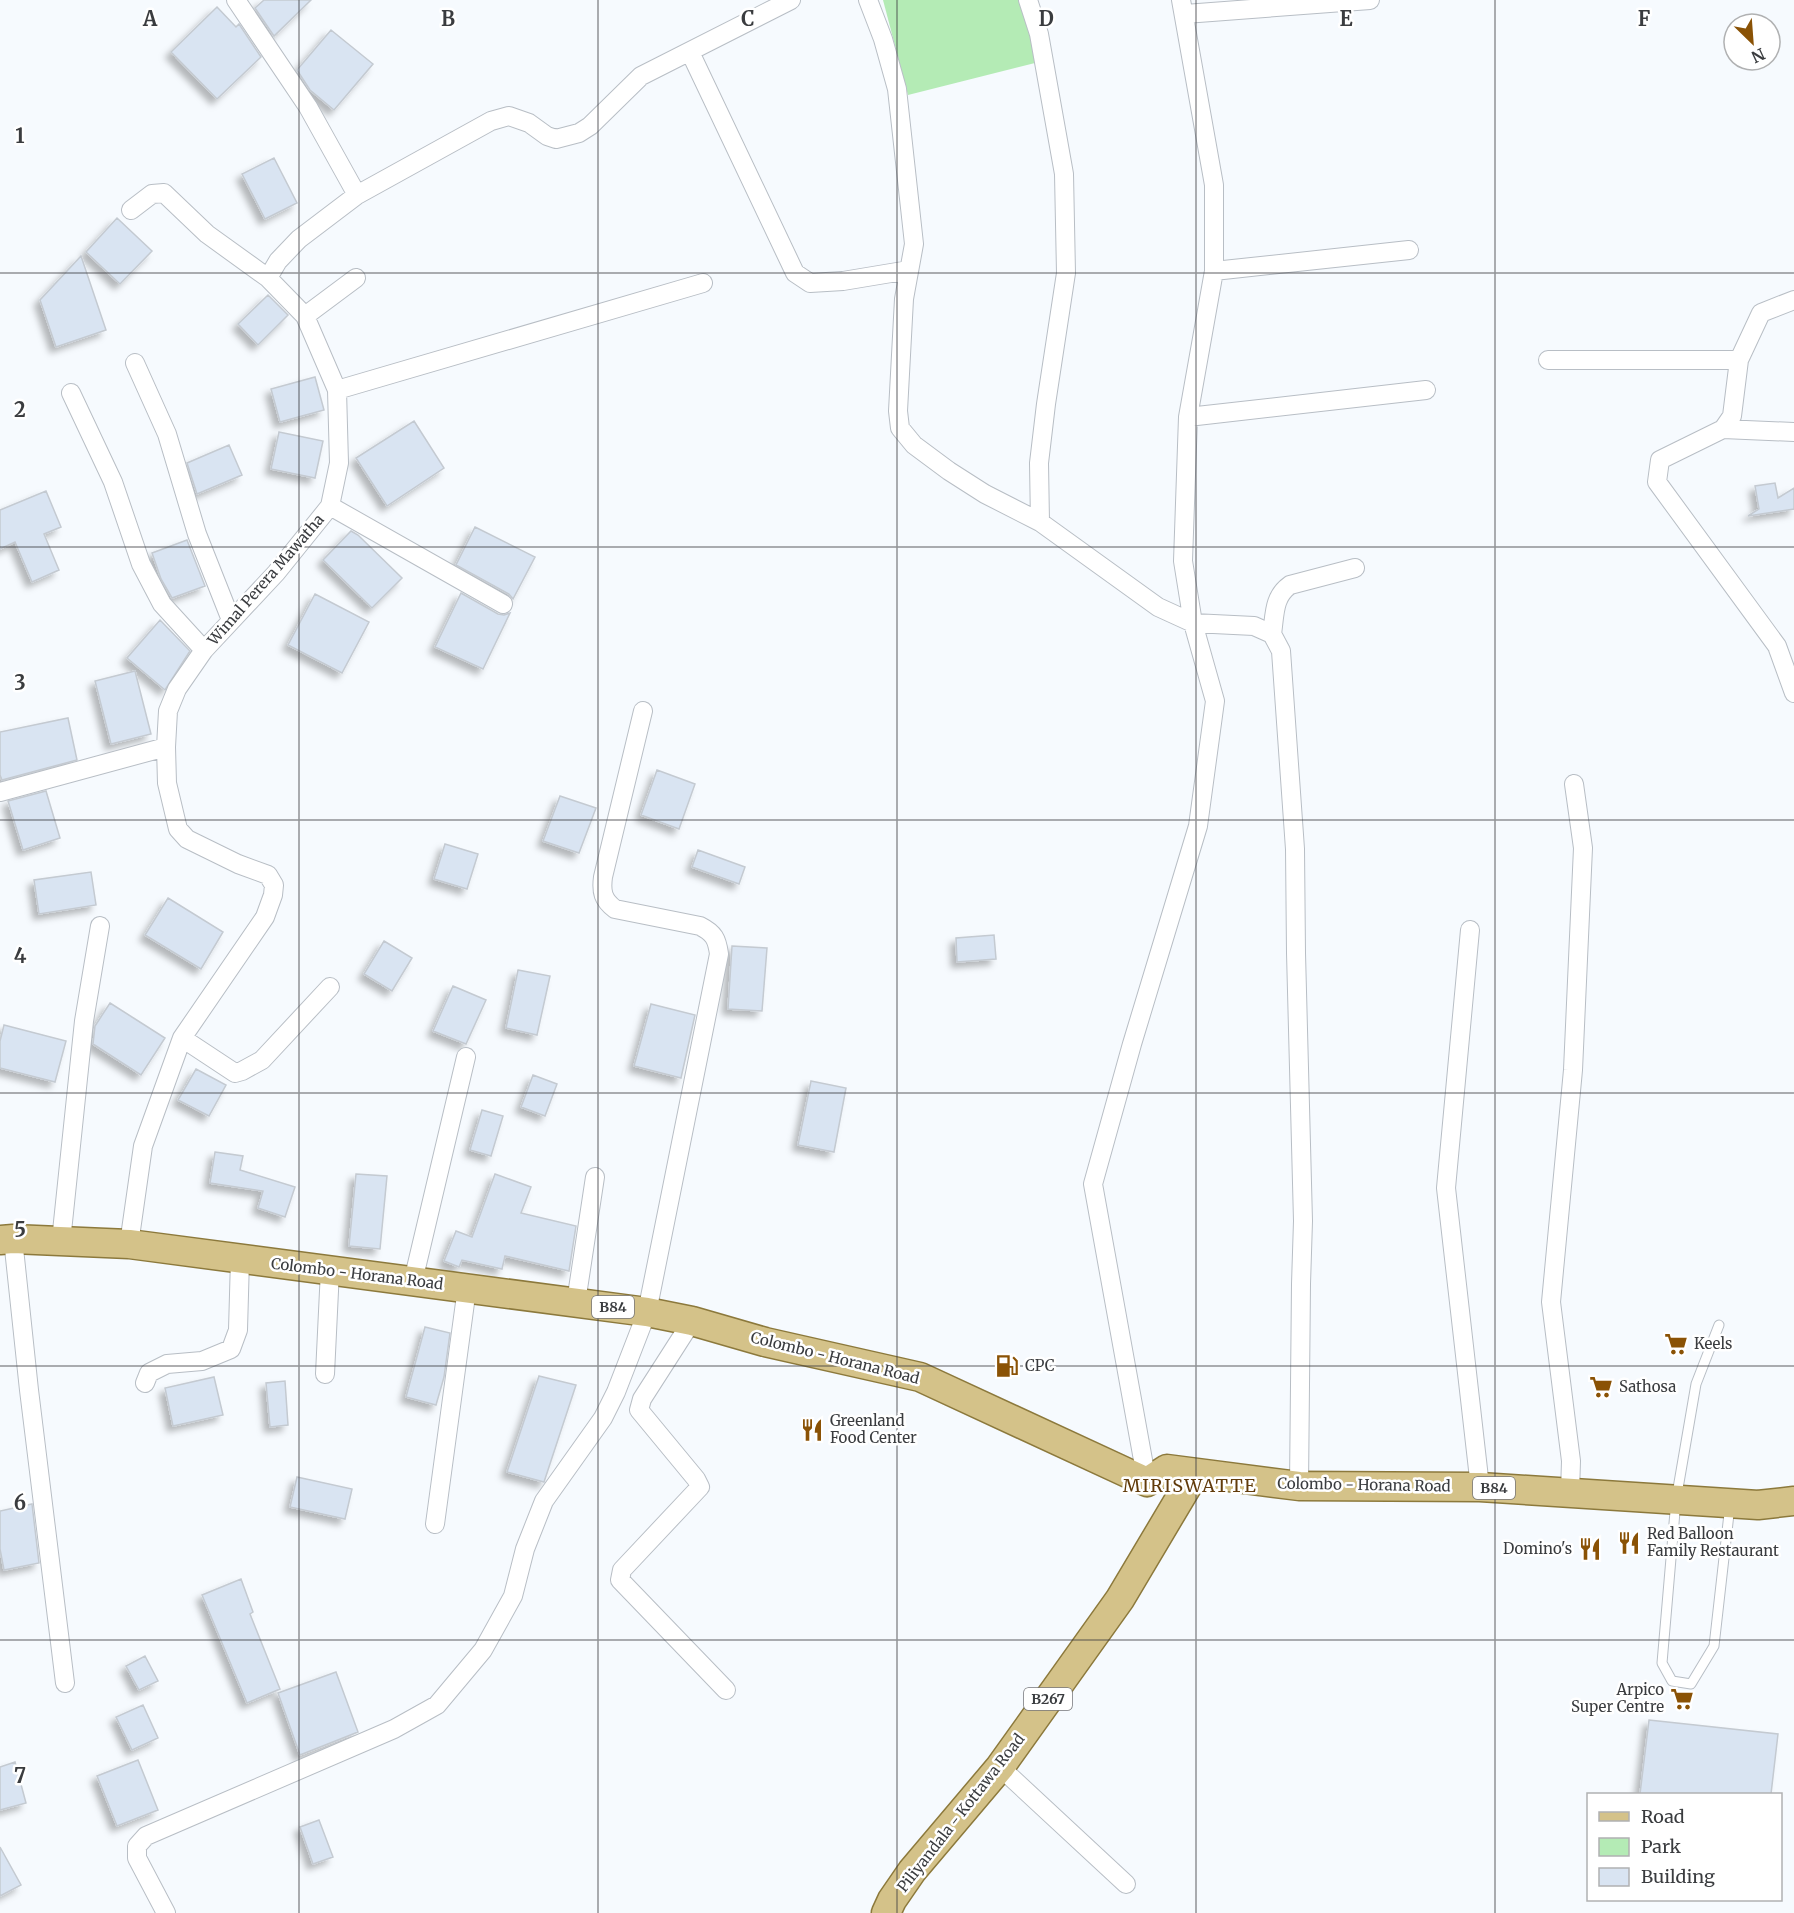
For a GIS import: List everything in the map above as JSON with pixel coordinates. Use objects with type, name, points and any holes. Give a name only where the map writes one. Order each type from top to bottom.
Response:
[{"type":"main road","name":"Colombo - Horana Road","points":[[7,1239],[129,1244],[576,1302],[692,1321],[765,1342],[920,1377],[1147,1482],[1167,1469],[1299,1486],[1480,1487],[1758,1505],[1794,1501]]},
{"type":"main road","name":"Piliyandala - Kottawa Road","points":[[886,1913],[892,1900],[912,1872],[1000,1767],[1120,1599],[1195,1473]]},
{"type":"street","points":[[268,278],[278,261],[299,239],[357,195],[491,121],[509,116],[529,123],[547,136],[556,139],[579,133],[590,126],[641,76],[791,0]]},
{"type":"street","points":[[868,0],[884,39],[897,89],[914,244],[903,310],[898,411],[900,428],[914,445],[949,471],[985,494],[1040,522],[1158,607],[1193,623],[1254,627],[1272,634]]},
{"type":"street","points":[[1028,0],[1039,34],[1064,174],[1066,273],[1039,463],[1040,522]]},
{"type":"street","points":[[1147,1482],[1094,1184],[1132,1044],[1198,826],[1215,701],[1193,623],[1183,561],[1188,417],[1214,271],[1214,186],[1183,7],[1370,0]]},
{"type":"street","points":[[239,1],[308,107],[357,195]]},
{"type":"street","points":[[690,52],[795,273],[810,283],[843,281],[909,270]]},
{"type":"street","name":"Wimal Perera Mawatha","points":[[129,1244],[143,1146],[182,1038],[265,917],[274,885],[268,875],[238,864],[186,839],[181,834],[175,822],[167,783],[168,711],[177,688],[204,650],[276,573],[330,506],[339,463],[337,390],[305,316],[268,278],[207,234],[164,193],[152,194],[131,210]]},
{"type":"street","points":[[1214,271],[1409,250]]},
{"type":"street","points":[[305,316],[356,278]]},
{"type":"street","points":[[337,390],[703,283]]},
{"type":"street","points":[[1724,429],[1732,416],[1740,360],[1761,313],[1794,300]]},
{"type":"street","points":[[1548,360],[1740,360]]},
{"type":"street","points":[[135,363],[167,434],[197,534],[231,620]]},
{"type":"street","points":[[1188,417],[1426,390]]},
{"type":"street","points":[[71,393],[114,482],[141,564],[162,604],[204,650]]},
{"type":"street","points":[[1794,432],[1724,429],[1660,460],[1657,482],[1777,646],[1794,693]]},
{"type":"street","points":[[330,506],[503,604]]},
{"type":"street","points":[[1299,1486],[1300,1284],[1303,1221],[1296,986],[1295,849],[1281,651],[1272,634],[1276,605],[1281,591],[1290,585],[1355,568]]},
{"type":"street","points":[[166,1913],[137,1858],[137,1846],[146,1836],[394,1729],[438,1705],[483,1650],[513,1596],[525,1549],[544,1501],[603,1418],[616,1392],[647,1312],[719,954],[715,935],[711,931],[700,926],[615,909],[603,896],[603,877],[643,711]]},
{"type":"street","points":[[0,792],[166,747]]},
{"type":"street","points":[[1570,1492],[1571,1461],[1551,1302],[1573,1070],[1583,860],[1574,784]]},
{"type":"street","points":[[61,1241],[84,1021],[100,926]]},
{"type":"street","points":[[1470,930],[1446,1188],[1480,1487]]},
{"type":"street","points":[[182,1038],[235,1073],[242,1071],[262,1060],[330,987]]},
{"type":"street","points":[[413,1281],[466,1057]]},
{"type":"street","points":[[576,1302],[595,1178]]},
{"type":"street","points":[[7,1239],[29,1390],[64,1683]]},
{"type":"street","points":[[145,1383],[149,1373],[166,1364],[202,1361],[231,1349],[238,1330],[240,1259]]},
{"type":"street","points":[[325,1374],[330,1270]]},
{"type":"street","points":[[435,1524],[467,1288]]},
{"type":"street","points":[[692,1321],[642,1399],[639,1410],[696,1479],[700,1487],[621,1570],[620,1580],[726,1690]]},
{"type":"street","points":[[1000,1767],[1126,1884]]},
{"type":"lane","points":[[1719,1325],[1696,1384],[1676,1500],[1662,1663],[1672,1681],[1691,1684],[1714,1646],[1731,1503]]},
{"type":"green space","points":[[883,0],[1024,0],[1043,61],[908,95]]},
{"type":"building","points":[[264,0],[311,0],[274,36],[255,8]]},
{"type":"building","points":[[217,7],[236,27],[239,24],[261,57],[217,99],[171,52]]},
{"type":"building","points":[[331,30],[373,64],[334,110],[310,90],[297,70]]},
{"type":"building","points":[[274,158],[297,203],[265,219],[242,174]]},
{"type":"building","points":[[117,218],[152,251],[120,284],[86,252]]},
{"type":"building","points":[[81,256],[106,330],[56,347],[40,300]]},
{"type":"building","points":[[268,295],[288,315],[258,345],[238,324]]},
{"type":"building","points":[[315,377],[324,410],[280,422],[271,389]]},
{"type":"building","points":[[414,421],[444,468],[387,506],[356,458]]},
{"type":"building","points":[[279,432],[323,441],[315,478],[271,469]]},
{"type":"building","points":[[229,445],[242,475],[197,494],[187,463]]},
{"type":"building","points":[[1775,483],[1778,498],[1794,488],[1794,509],[1748,516],[1759,509],[1755,486]]},
{"type":"building","points":[[46,491],[61,527],[44,534],[59,570],[32,582],[15,542],[0,549],[0,510]]},
{"type":"building","points":[[475,527],[535,557],[513,599],[509,594],[456,565]]},
{"type":"building","points":[[351,531],[358,535],[402,578],[372,608],[323,560]]},
{"type":"building","points":[[187,540],[205,586],[172,598],[161,579],[152,553]]},
{"type":"building","points":[[461,593],[498,614],[510,613],[483,669],[435,647]]},
{"type":"building","points":[[315,594],[369,622],[342,673],[288,645]]},
{"type":"building","points":[[160,620],[190,651],[165,690],[127,658]]},
{"type":"building","points":[[135,671],[151,734],[111,744],[95,681]]},
{"type":"building","points":[[68,718],[77,760],[2,780],[0,732]]},
{"type":"building","points":[[657,770],[695,784],[679,829],[641,815]]},
{"type":"building","points":[[46,791],[60,838],[23,850],[8,801]]},
{"type":"building","points":[[560,796],[596,808],[579,853],[543,841]]},
{"type":"building","points":[[445,844],[478,854],[467,889],[434,879]]},
{"type":"building","points":[[698,850],[745,867],[739,884],[692,867]]},
{"type":"building","points":[[91,872],[96,905],[39,914],[34,880]]},
{"type":"building","points":[[168,898],[223,932],[201,969],[145,935]]},
{"type":"building","points":[[994,935],[996,959],[957,962],[956,938]]},
{"type":"building","points":[[384,941],[412,958],[392,991],[364,974]]},
{"type":"building","points":[[732,946],[767,948],[762,1011],[728,1009]]},
{"type":"building","points":[[518,970],[550,976],[537,1035],[506,1028]]},
{"type":"building","points":[[453,986],[486,1000],[466,1044],[433,1031]]},
{"type":"building","points":[[110,1003],[165,1038],[141,1075],[93,1044],[95,1026]]},
{"type":"building","points":[[651,1004],[695,1015],[681,1078],[634,1066]]},
{"type":"building","points":[[4,1025],[66,1041],[55,1082],[0,1068],[0,1041]]},
{"type":"building","points":[[196,1069],[226,1085],[209,1116],[178,1100]]},
{"type":"building","points":[[533,1075],[557,1084],[545,1116],[521,1107]]},
{"type":"building","points":[[811,1081],[846,1088],[834,1152],[798,1145]]},
{"type":"building","points":[[482,1110],[503,1116],[491,1156],[470,1150]]},
{"type":"building","points":[[215,1152],[243,1156],[240,1170],[295,1187],[285,1217],[258,1208],[263,1191],[210,1183]]},
{"type":"building","points":[[356,1174],[387,1176],[380,1249],[349,1246]]},
{"type":"building","points":[[495,1174],[531,1187],[521,1213],[576,1226],[569,1271],[505,1256],[502,1269],[462,1260],[459,1267],[444,1261],[456,1231],[472,1237]]},
{"type":"building","points":[[425,1327],[450,1333],[444,1377],[436,1405],[406,1397]]},
{"type":"building","points":[[539,1376],[576,1385],[544,1482],[507,1472]]},
{"type":"building","points":[[214,1377],[223,1415],[173,1426],[165,1388]]},
{"type":"building","points":[[285,1381],[288,1425],[270,1427],[266,1383]]},
{"type":"building","points":[[297,1477],[352,1489],[345,1519],[290,1507]]},
{"type":"building","points":[[32,1504],[39,1563],[4,1570],[0,1549],[0,1511]]},
{"type":"building","points":[[241,1579],[253,1612],[250,1614],[280,1689],[247,1703],[202,1595]]},
{"type":"building","points":[[145,1656],[158,1681],[139,1690],[126,1666]]},
{"type":"building","points":[[336,1672],[358,1732],[300,1755],[278,1693]]},
{"type":"building","points":[[143,1705],[158,1738],[132,1750],[116,1717]]},
{"type":"building","points":[[1649,1720],[1778,1734],[1771,1793],[1640,1793]]},
{"type":"building","points":[[138,1760],[158,1810],[117,1826],[97,1776]]},
{"type":"building","points":[[15,1762],[26,1803],[0,1810],[0,1767]]},
{"type":"building","points":[[319,1820],[333,1857],[313,1864],[300,1827]]},
{"type":"building","points":[[0,1847],[21,1885],[0,1896]]},
{"type":"place","name":"Keels","points":[[1676,1344]]},
{"type":"place","name":"CPC","points":[[1007,1366]]},
{"type":"place","name":"Sathosa","points":[[1601,1387]]},
{"type":"place","name":"Greenland Food Center","points":[[812,1430]]},
{"type":"place","name":"Red Balloon Family Restaurant","points":[[1629,1543]]},
{"type":"place","name":"Domino's","points":[[1590,1549]]},
{"type":"place","name":"Arpico Super Centre","points":[[1682,1699]]},
{"type":"district","name":"MIRISWATTE","points":[[1190,1486]]}]
